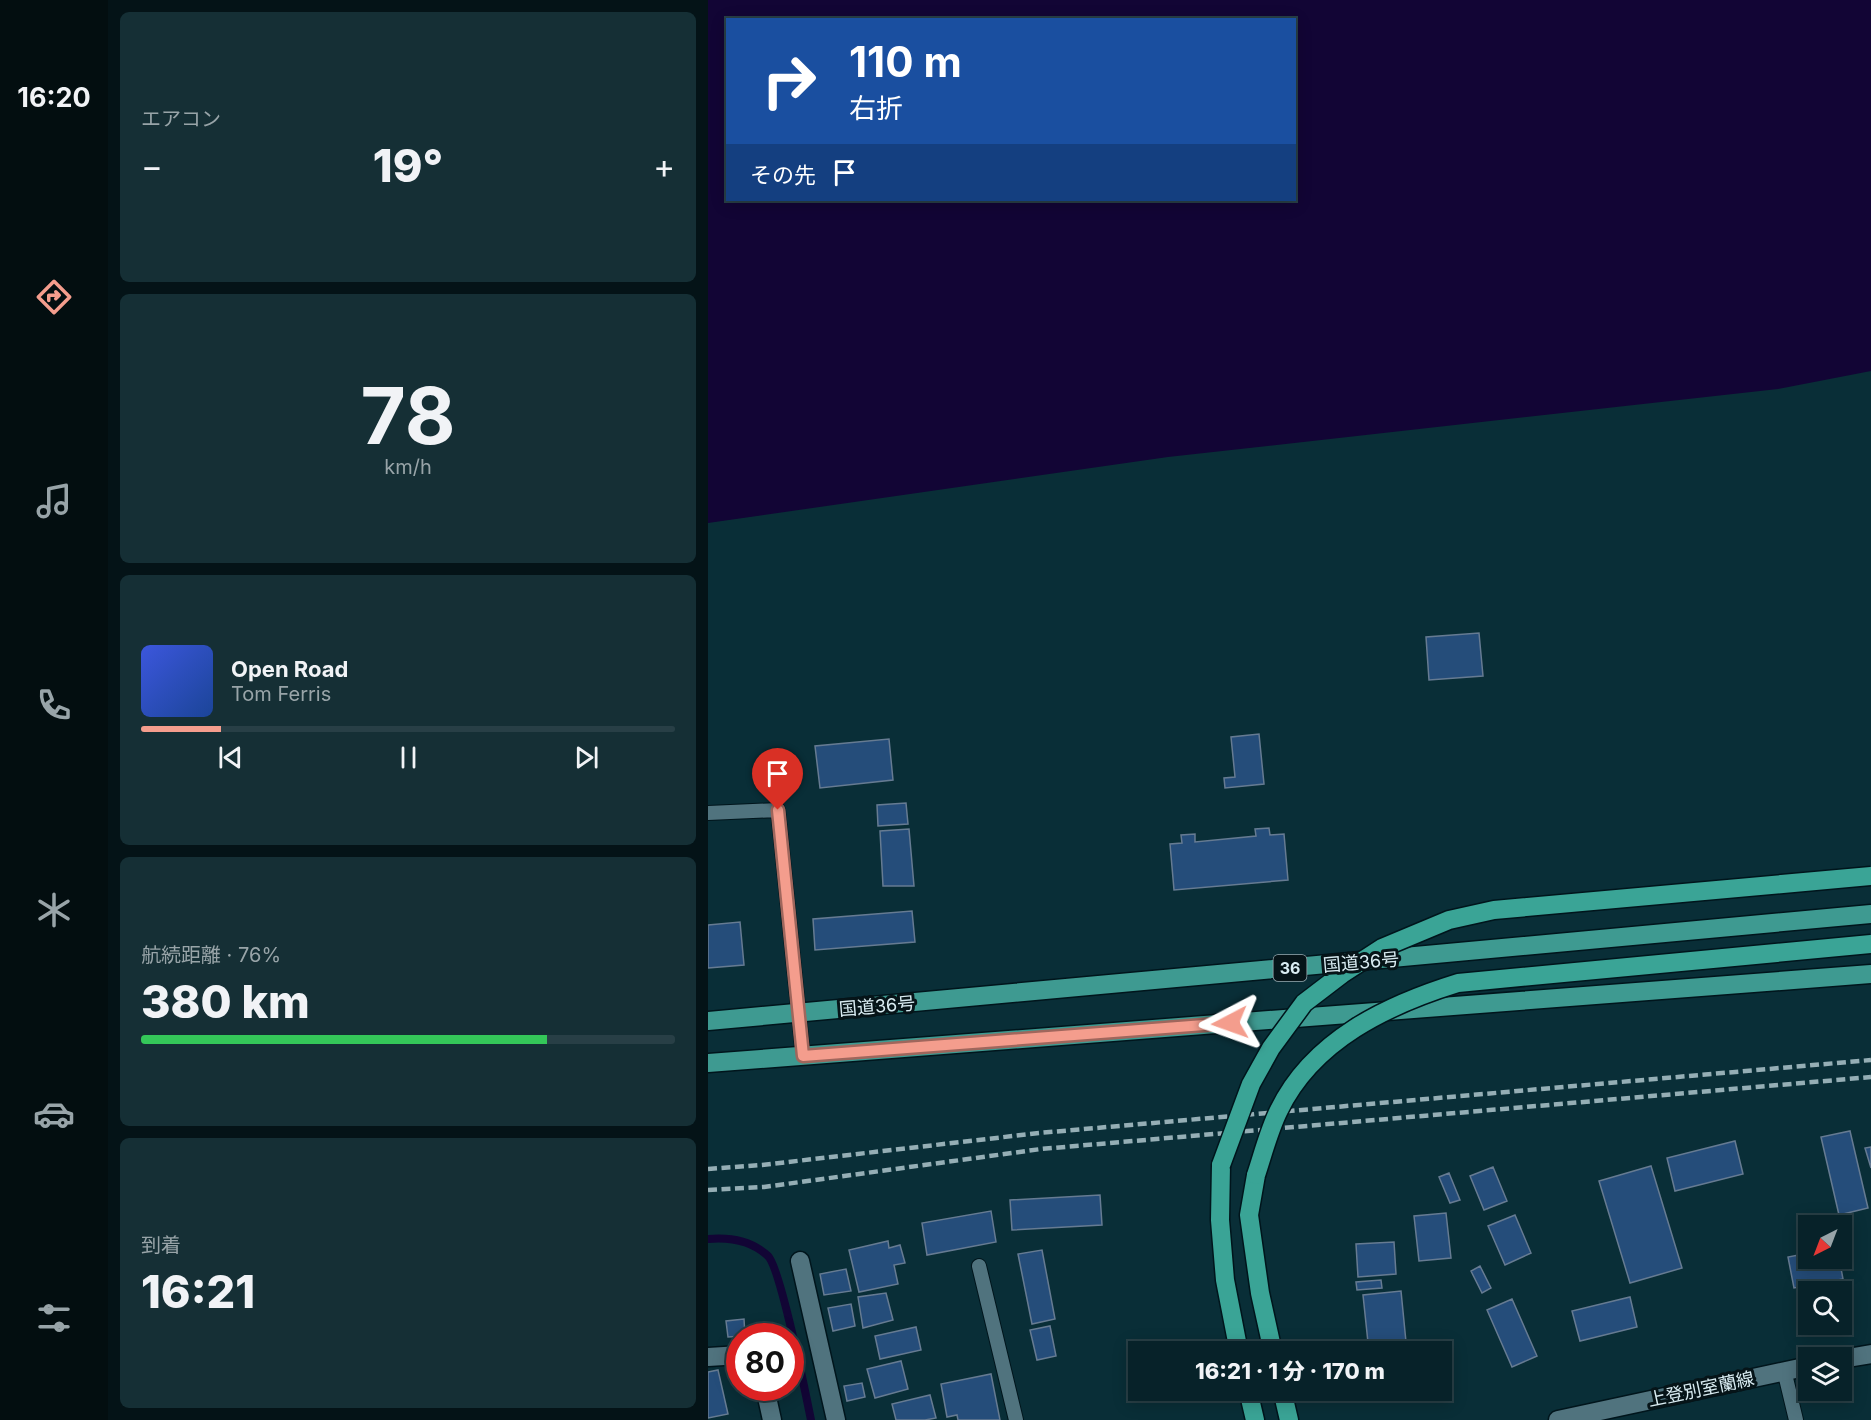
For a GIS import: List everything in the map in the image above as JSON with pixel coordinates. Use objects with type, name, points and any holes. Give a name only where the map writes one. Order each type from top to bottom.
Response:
[{"type":"highway","points":[[1237,1341],[1225,1280],[1220,1220],[1221,1165],[1251,1084],[1271,1048],[1304,1003],[1342,974],[1382,948],[1449,920],[1494,910],[1871,876]]},
{"type":"highway","name":"国道36号","points":[[708,1021],[1871,914]]},
{"type":"highway","points":[[1271,1341],[1260,1293],[1249,1215],[1256,1175],[1279,1111],[1295,1083],[1317,1057],[1355,1027],[1416,996],[1458,983],[1871,944]]},
{"type":"highway","points":[[708,1063],[1871,974]]},
{"type":"highway","points":[[1251,1401],[1255,1420]]},
{"type":"highway","points":[[1285,1401],[1289,1420]]},
{"type":"main road","points":[[800,1261],[836,1420]]},
{"type":"main road","points":[[1852,1357],[1871,1354]]},
{"type":"main road","points":[[708,1357],[726,1356]]},
{"type":"main road","name":"上登別室蘭線","points":[[1558,1420],[1798,1368]]},
{"type":"main road","points":[[768,1401],[772,1420]]},
{"type":"lane","points":[[708,813],[778,810],[803,1056]]},
{"type":"lane","points":[[979,1266],[1016,1420]]},
{"type":"lane","points":[[1784,1370],[1796,1420]]},
{"type":"shaded area","points":[[708,0],[1871,0],[1871,371],[1778,389],[1168,457],[708,523]]},
{"type":"building","points":[[1479,633],[1483,676],[1429,680],[1426,637]]},
{"type":"building","points":[[1259,734],[1264,784],[1225,788],[1224,778],[1235,777],[1231,737]]},
{"type":"building","points":[[889,739],[893,780],[820,788],[815,746]]},
{"type":"building","points":[[906,803],[908,824],[878,826],[877,805]]},
{"type":"building","points":[[1269,828],[1270,835],[1284,834],[1288,880],[1174,890],[1170,844],[1182,843],[1181,835],[1195,834],[1195,842],[1256,836],[1255,829]]},
{"type":"building","points":[[909,829],[914,886],[883,886],[880,831]]},
{"type":"building","points":[[912,911],[915,942],[815,950],[813,919]]},
{"type":"building","points":[[740,922],[744,965],[708,968],[708,925]]},
{"type":"building","points":[[1850,1131],[1868,1208],[1839,1215],[1821,1137]]},
{"type":"building","points":[[1735,1141],[1743,1174],[1675,1191],[1667,1158]]},
{"type":"building","points":[[1871,1147],[1871,1168],[1865,1148]]},
{"type":"building","points":[[1651,1166],[1682,1268],[1630,1283],[1599,1181]]},
{"type":"building","points":[[1493,1167],[1507,1201],[1484,1210],[1470,1176]]},
{"type":"building","points":[[1449,1173],[1460,1200],[1450,1203],[1439,1177]]},
{"type":"building","points":[[1100,1195],[1102,1225],[1012,1230],[1010,1200]]},
{"type":"building","points":[[991,1211],[996,1242],[927,1255],[922,1223]]},
{"type":"building","points":[[1446,1213],[1451,1258],[1419,1261],[1414,1216]]},
{"type":"building","points":[[1515,1215],[1531,1253],[1505,1265],[1488,1226]]},
{"type":"building","points":[[888,1241],[889,1248],[900,1245],[905,1263],[894,1265],[898,1284],[859,1292],[849,1250]]},
{"type":"building","points":[[1394,1242],[1396,1274],[1358,1277],[1356,1244]]},
{"type":"building","points":[[1042,1250],[1055,1319],[1032,1324],[1018,1254]]},
{"type":"building","points":[[1798,1255],[1798,1269],[1841,1269],[1843,1279],[1798,1281],[1798,1287],[1794,1288],[1788,1257]]},
{"type":"building","points":[[1480,1266],[1491,1288],[1482,1293],[1471,1271]]},
{"type":"building","points":[[846,1269],[851,1291],[824,1295],[820,1274]]},
{"type":"building","points":[[1381,1280],[1382,1288],[1357,1290],[1356,1282]]},
{"type":"building","points":[[1401,1291],[1406,1341],[1368,1341],[1363,1295]]},
{"type":"building","points":[[886,1293],[893,1320],[863,1328],[858,1297]]},
{"type":"building","points":[[1630,1297],[1637,1327],[1580,1341],[1572,1311]]},
{"type":"building","points":[[1512,1299],[1537,1356],[1512,1367],[1487,1310]]},
{"type":"building","points":[[851,1304],[855,1326],[833,1331],[828,1308]]},
{"type":"building","points":[[744,1319],[744,1323],[726,1323],[726,1321]]},
{"type":"building","points":[[1050,1326],[1056,1356],[1037,1360],[1030,1330]]},
{"type":"building","points":[[916,1327],[921,1350],[880,1359],[875,1336]]},
{"type":"building","points":[[901,1361],[908,1389],[875,1398],[867,1369]]},
{"type":"building","points":[[718,1370],[728,1414],[708,1418],[708,1372]]},
{"type":"building","points":[[991,1374],[1000,1420],[958,1420],[957,1415],[947,1417],[941,1384]]},
{"type":"building","points":[[862,1383],[865,1397],[847,1401],[844,1386]]},
{"type":"building","points":[[930,1395],[936,1418],[896,1420],[892,1404]]},
{"type":"waterway","points":[[708,1239],[740,1241],[755,1246],[768,1256],[786,1306],[811,1420]]},
{"type":"railway","points":[[708,1169],[762,1165],[1039,1133],[1871,1060]]},
{"type":"railway","points":[[708,1190],[764,1187],[1041,1149],[1871,1077]]},
{"type":"route","points":[[778,810],[803,1056],[1230,1023]]}]
